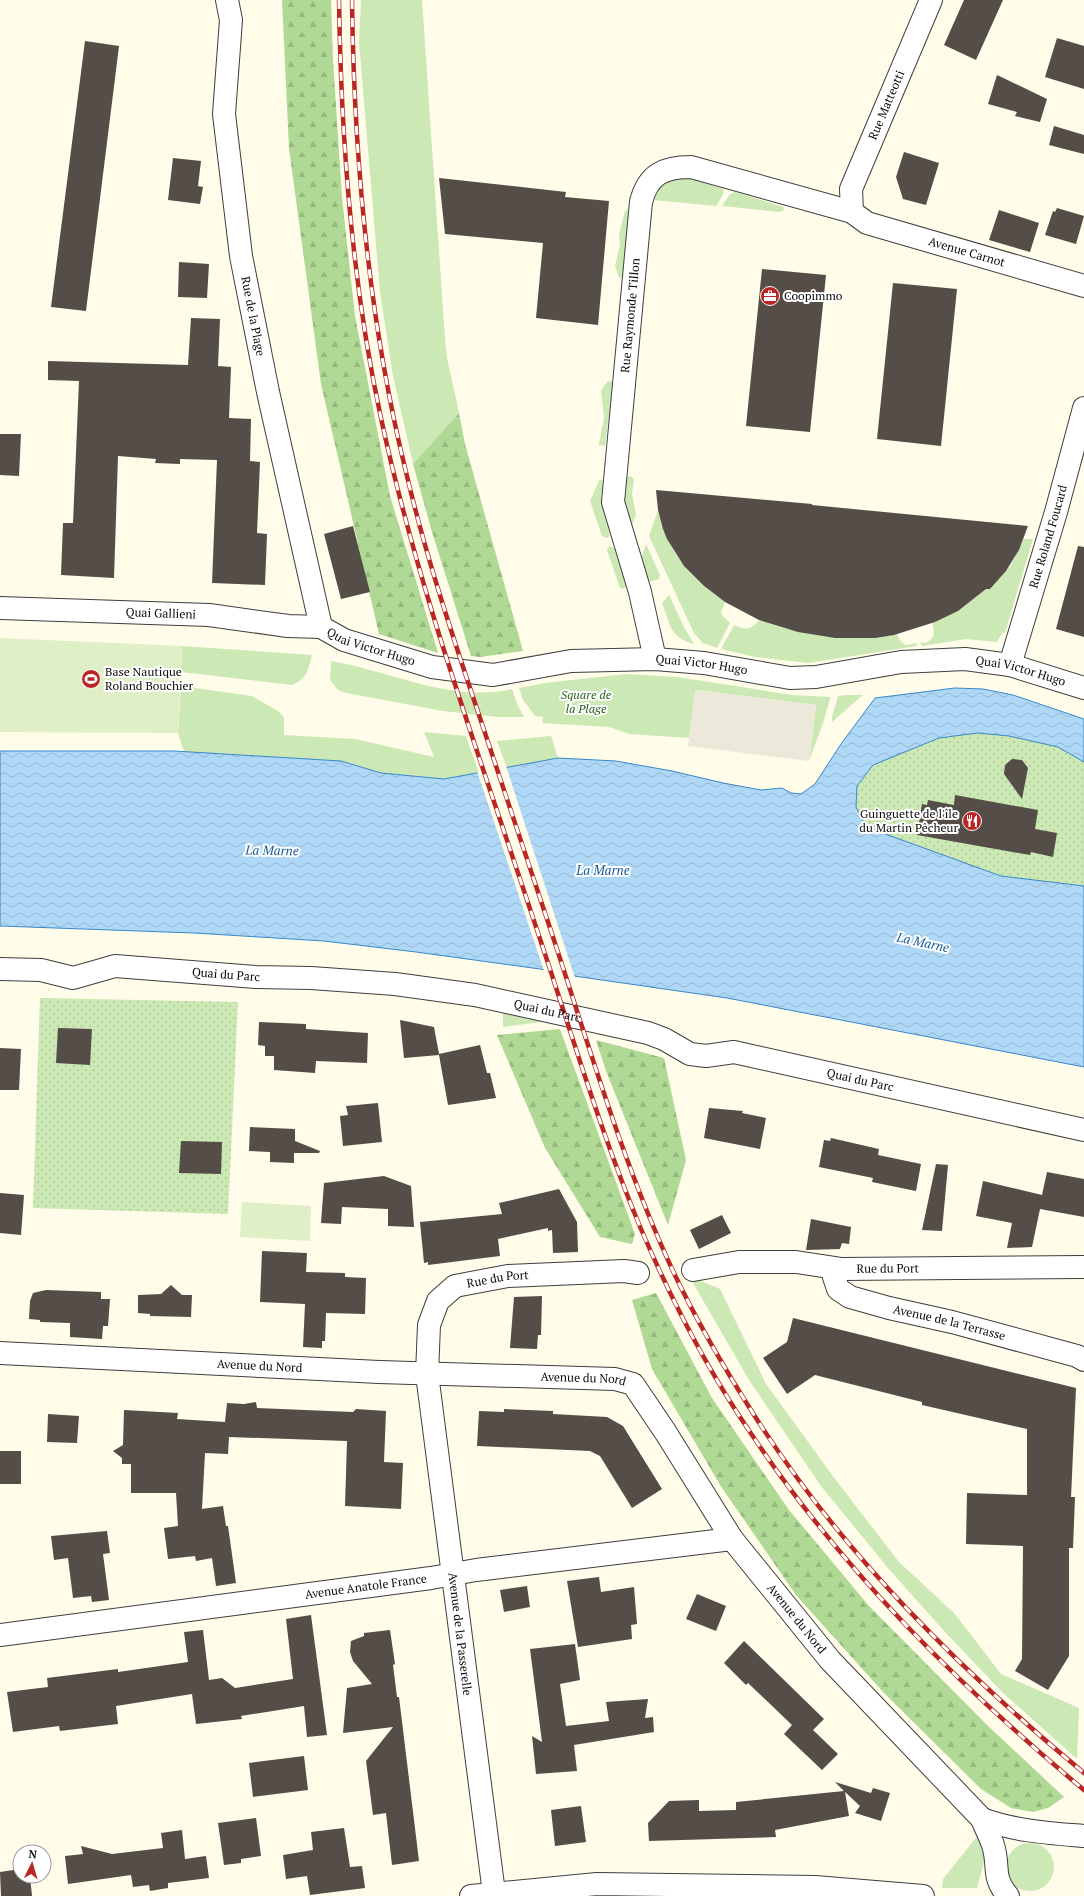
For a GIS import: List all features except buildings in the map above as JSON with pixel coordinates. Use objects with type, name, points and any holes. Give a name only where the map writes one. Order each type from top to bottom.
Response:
[{"type":"street","name":"Rue de la Plage","points":[[228,0],[231,20],[224,114],[241,256],[268,392],[321,627]]},
{"type":"street","name":"Rue Matteotti","points":[[852,212],[851,189],[931,0]]},
{"type":"street","name":"Rue Raymonde Tillon","points":[[655,659],[640,592],[613,502],[643,191],[650,180],[664,170],[676,167],[691,167],[852,212]]},
{"type":"street","name":"Avenue Carnot","points":[[852,212],[867,223],[1084,286]]},
{"type":"street","name":"Rue Roland Foucard","points":[[1010,665],[1056,512],[1084,408]]},
{"type":"street","name":"Quai Gallieni","points":[[0,608],[209,615],[288,626],[321,627]]},
{"type":"street","name":"Quai Victor Hugo","points":[[321,627],[344,640],[432,667],[493,675],[571,661],[655,659],[704,663],[790,678],[816,677],[901,662],[965,659],[1010,665],[1084,688]]},
{"type":"street","name":"Quai du Parc","points":[[0,969],[41,970],[73,978],[115,966],[256,977],[311,978],[395,984],[468,994],[648,1033],[664,1039],[690,1054],[706,1056],[734,1052],[1084,1130]]},
{"type":"street","name":"Rue du Port","points":[[693,1270],[739,1262],[796,1262],[842,1269],[1084,1267]]},
{"type":"street","name":"Avenue de la Terrasse","points":[[842,1269],[834,1277],[838,1289],[850,1296],[889,1308],[952,1322],[1077,1356],[1084,1360]]},
{"type":"street","name":"Rue du Port","points":[[427,1374],[429,1325],[438,1301],[455,1286],[508,1276],[624,1271],[638,1273]]},
{"type":"street","name":"Avenue du Nord","points":[[0,1353],[427,1374],[615,1379],[632,1384],[666,1433],[732,1539],[830,1660],[982,1819]]},
{"type":"street","name":"Avenue de la Passerelle","points":[[427,1374],[494,1893]]},
{"type":"street","name":"Avenue Anatole France","points":[[0,1635],[452,1574],[732,1539]]},
{"type":"street","points":[[982,1819],[1028,1832],[1084,1835],[1084,1843]]},
{"type":"street","points":[[982,1819],[993,1844],[996,1858],[995,1871],[999,1884],[1008,1896]]},
{"type":"street","points":[[996,1858],[1010,1841],[1028,1832]]},
{"type":"street","points":[[470,1896],[597,1884],[815,1887],[923,1896]]},
{"type":"green space","points":[[282,0],[331,0],[333,60],[342,198],[355,316],[390,496],[438,653],[379,634],[321,384],[289,148]]},
{"type":"green space","points":[[361,0],[422,0],[445,339],[447,358],[459,413],[413,464],[393,376],[380,292],[359,43]]},
{"type":"green space","points":[[679,178],[691,179],[723,189],[724,193],[716,206],[653,200],[662,185]]},
{"type":"green space","points":[[735,192],[783,207],[784,210],[780,212],[722,206],[730,194]]},
{"type":"green space","points":[[629,209],[623,277],[619,278],[615,266],[620,245],[619,234],[625,211]]},
{"type":"green space","points":[[608,381],[613,382],[605,446],[599,445],[604,418],[601,390]]},
{"type":"green space","points":[[459,413],[465,444],[523,651],[480,657],[471,656],[432,532],[413,464]]},
{"type":"green space","points":[[630,476],[634,479],[632,494],[636,515],[631,527],[624,502],[626,478]]},
{"type":"green space","points":[[600,479],[603,481],[601,501],[610,533],[609,537],[606,538],[602,536],[590,501]]},
{"type":"green space","points":[[658,510],[668,539],[682,563],[712,593],[725,602],[721,612],[730,623],[717,648],[703,643],[694,633],[649,536]]},
{"type":"green space","points":[[1024,539],[1033,539],[1005,633],[1002,633],[997,642],[966,639],[922,646],[920,642],[928,642],[932,638],[934,630],[932,623],[958,611],[986,589],[990,589],[1011,565]]},
{"type":"green space","points":[[646,544],[660,575],[659,579],[648,582],[641,559]]},
{"type":"green space","points":[[609,546],[615,548],[627,586],[623,589],[620,588],[607,550]]},
{"type":"green space","points":[[669,595],[694,644],[680,638],[675,634],[669,624],[662,603]]},
{"type":"green space","points":[[760,620],[810,634],[844,638],[862,638],[897,634],[901,642],[906,645],[917,643],[917,646],[808,663],[755,657],[721,649],[734,625],[742,628],[748,628]]},
{"type":"green space","name":"Base Nautique Roland Bouchier","points":[[0,638],[182,646],[178,733],[0,732]]},
{"type":"green space","points":[[182,646],[312,655],[308,670],[304,677],[292,685],[181,672]]},
{"type":"green space","points":[[331,661],[443,689],[466,692],[489,692],[512,689],[517,704],[524,717],[498,717],[443,711],[346,693],[338,690],[330,680]]},
{"type":"green space","name":"Square de la Plage","points":[[626,674],[677,677],[792,695],[830,697],[830,699],[809,761],[816,705],[696,690],[689,738],[629,734],[609,727],[542,723],[543,717],[535,716],[523,700],[519,688],[545,683]]},
{"type":"green space","points":[[181,686],[252,696],[278,711],[284,717],[284,735],[355,739],[434,757],[424,732],[466,736],[479,773],[444,779],[381,773],[341,761],[184,752],[178,733]]},
{"type":"green space","points":[[863,695],[832,722],[838,696]]},
{"type":"green space","points":[[978,733],[1009,736],[1058,747],[1084,762],[1084,886],[1001,876],[866,827],[856,807],[857,786],[873,765],[938,738]]},
{"type":"green space","points":[[551,736],[558,758],[507,768],[497,741]]},
{"type":"green space","points":[[40,998],[238,1002],[228,1214],[33,1208]]},
{"type":"green space","points":[[508,1008],[557,1020],[503,1027],[503,1013]]},
{"type":"green space","points":[[560,1029],[635,1234],[632,1244],[600,1237],[545,1148],[497,1035]]},
{"type":"green space","points":[[596,1040],[664,1058],[686,1160],[668,1225],[606,1071]]},
{"type":"green space","points":[[242,1202],[311,1206],[310,1241],[240,1237]]},
{"type":"green space","points":[[689,1276],[720,1289],[766,1384],[835,1479],[899,1562],[954,1613],[1001,1674],[1079,1708],[1077,1759],[1002,1692],[944,1631],[888,1568],[821,1486],[749,1380]]},
{"type":"green space","points":[[656,1293],[712,1398],[789,1510],[869,1606],[987,1725],[1064,1797],[1048,1808],[1033,1812],[1011,1808],[981,1789],[883,1692],[796,1595],[720,1485],[652,1369],[632,1300]]},
{"type":"green space","points":[[979,1834],[987,1851],[977,1888],[942,1888],[943,1879]]},
{"type":"green space","points":[[1025,1843],[1035,1843],[1047,1850],[1054,1862],[1054,1872],[1047,1884],[1035,1891],[1025,1891],[1017,1887],[1010,1880],[1006,1872],[1006,1862],[1010,1854],[1017,1847]]},
{"type":"shaded area","points":[[695,690],[816,705],[809,761],[688,746]]},
{"type":"water","name":"La Marne","points":[[955,688],[983,689],[1013,695],[1084,719],[1084,762],[1058,747],[1009,736],[978,733],[939,738],[873,765],[857,786],[856,807],[866,827],[1001,876],[1084,886],[1084,1067],[727,998],[574,976],[540,969],[416,952],[324,941],[194,933],[0,926],[0,751],[174,751],[341,761],[381,773],[444,779],[558,758],[616,761],[761,790],[782,788],[791,793],[801,794],[815,784],[841,744],[875,698]]},
{"type":"pier","points":[[506,766],[575,978],[544,971],[477,771]]},
{"type":"railway","points":[[339,0],[342,104],[355,263],[371,367],[396,484],[433,615],[474,744],[587,1084],[626,1193],[677,1307],[705,1359],[734,1408],[785,1482],[862,1578],[904,1623],[991,1709],[1084,1790]]},
{"type":"railway","points":[[352,0],[353,59],[360,178],[373,297],[393,414],[413,501],[437,587],[455,644],[620,1140],[654,1228],[682,1290],[723,1364],[756,1418],[790,1468],[827,1516],[865,1563],[906,1608],[993,1693],[1084,1773]]},
{"type":"place","name":"Coopimmo","points":[[770,296]]},
{"type":"place","name":"Base Nautique Roland Bouchier","points":[[91,679]]},
{"type":"place","name":"Guinguette de l'île du Martin Pêcheur","points":[[972,821]]}]
